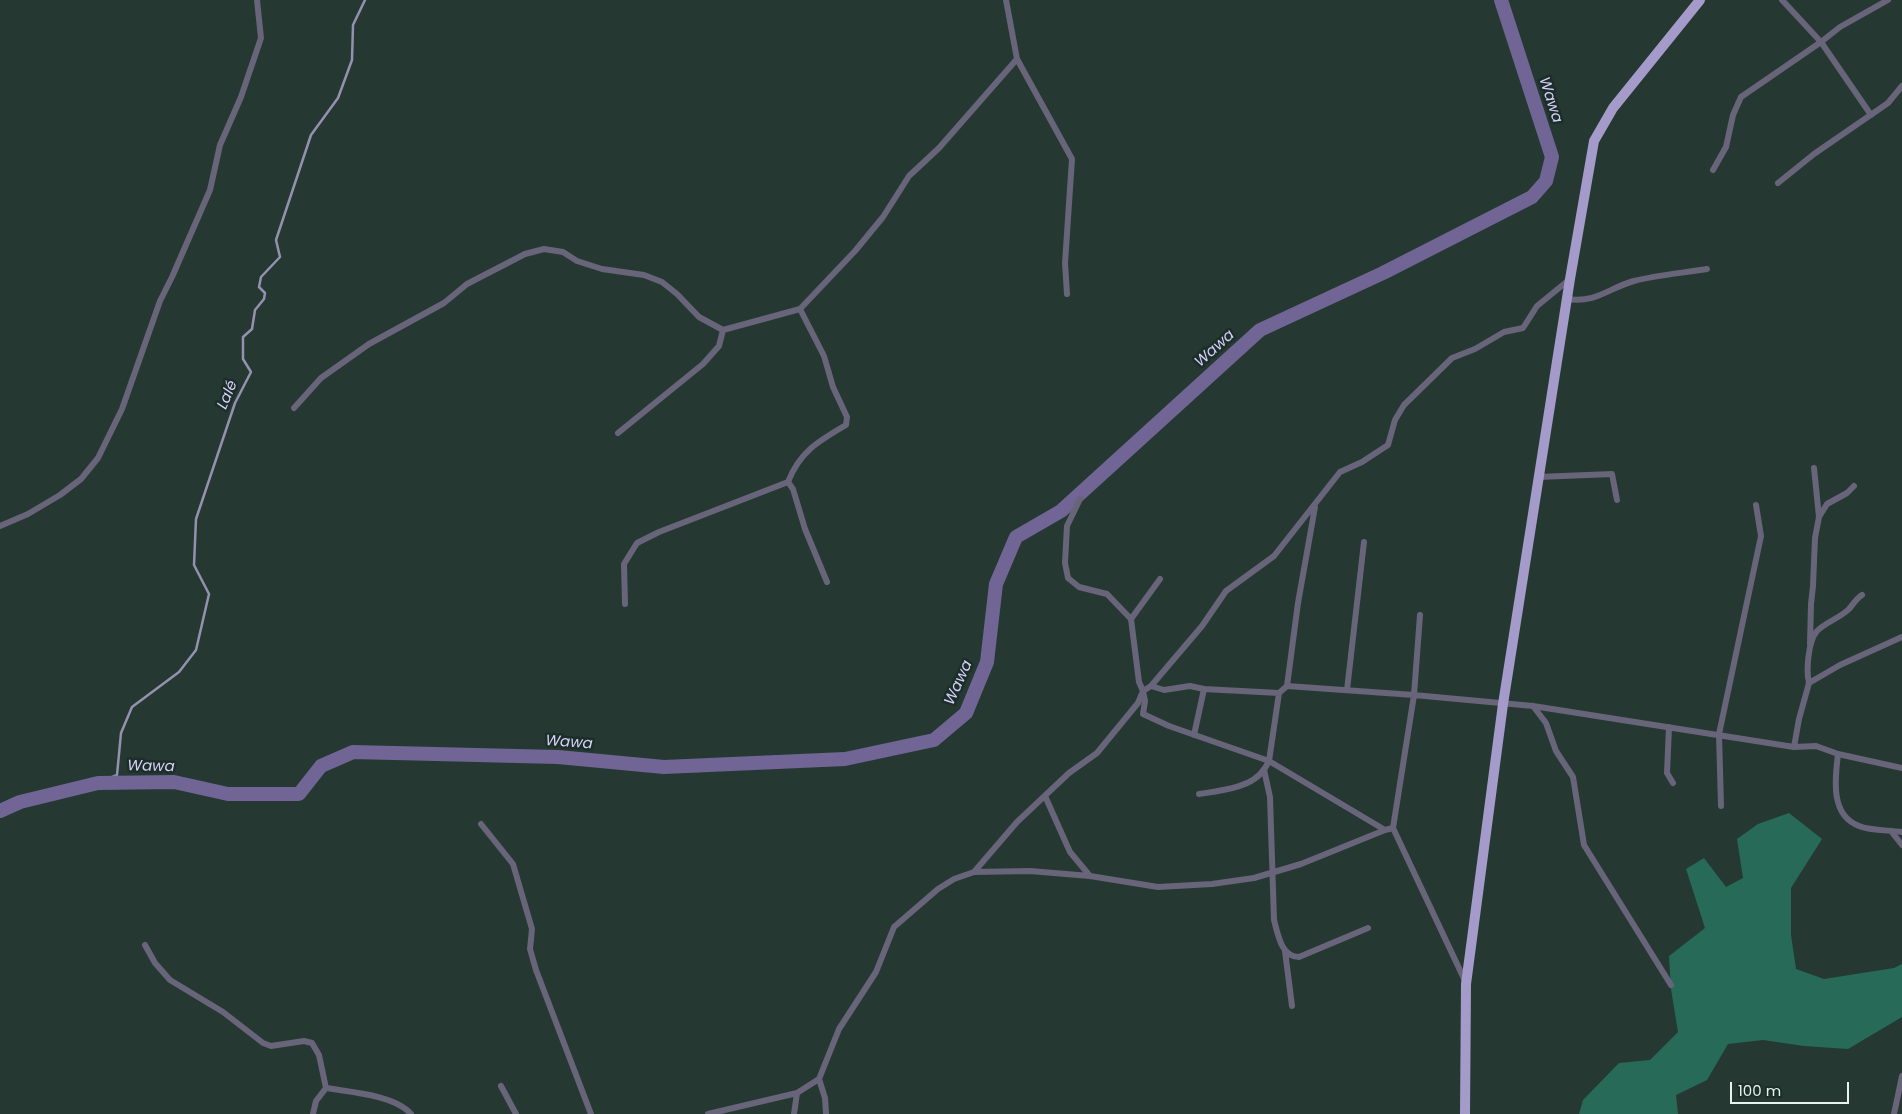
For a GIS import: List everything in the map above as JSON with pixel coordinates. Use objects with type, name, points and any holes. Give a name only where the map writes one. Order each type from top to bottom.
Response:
[{"type":"highway","points":[[1465,1114],[1466,984],[1503,704],[1570,279],[1594,141],[1613,108],[1700,0]]},
{"type":"street","points":[[0,526],[28,514],[60,495],[81,479],[98,458],[122,409],[160,301],[210,190],[220,145],[241,97],[261,38],[257,0]]},
{"type":"street","points":[[1006,0],[1016,59],[1072,159],[1065,263],[1067,294]]},
{"type":"street","points":[[1782,0],[1821,42],[1871,115]]},
{"type":"street","points":[[1713,170],[1726,147],[1733,115],[1741,97],[1821,42],[1840,26],[1888,0]]},
{"type":"street","points":[[294,408],[321,378],[369,344],[444,303],[467,284],[525,254],[544,249],[563,252],[577,261],[602,269],[644,275],[662,282],[677,294],[699,317],[723,330],[800,309],[866,238],[883,217],[909,176],[939,148],[1016,59]]},
{"type":"street","points":[[1778,183],[1814,154],[1888,103],[1902,86]]},
{"type":"street","points":[[1568,299],[1578,300],[1601,296],[1633,281],[1707,270]]},
{"type":"street","points":[[974,872],[1017,822],[1069,773],[1097,753],[1138,703],[1143,691],[1151,686],[1202,626],[1226,591],[1274,556],[1340,472],[1362,462],[1388,445],[1395,420],[1404,405],[1452,358],[1475,349],[1504,332],[1523,328],[1537,306],[1570,279]]},
{"type":"street","points":[[625,604],[624,564],[637,543],[659,532],[788,482],[802,456],[818,442],[846,425],[847,417],[824,356],[800,309]]},
{"type":"street","points":[[618,433],[703,364],[719,346],[723,330]]},
{"type":"street","points":[[1794,747],[1798,719],[1809,683],[1806,673],[1814,586],[1815,538],[1819,516],[1814,468]]},
{"type":"street","points":[[1538,477],[1612,474],[1617,500]]},
{"type":"street","points":[[788,482],[793,489],[804,529],[827,582]]},
{"type":"street","points":[[1819,516],[1827,504],[1847,493],[1854,486]]},
{"type":"street","points":[[1080,499],[1067,526],[1065,564],[1068,578],[1079,587],[1107,594],[1131,619],[1138,682],[1143,691],[1145,701],[1143,714],[1169,726],[1269,761],[1385,830]]},
{"type":"street","points":[[1199,794],[1236,787],[1256,779],[1269,761],[1279,693],[1287,686],[1298,603],[1315,505]]},
{"type":"street","points":[[1721,806],[1719,734],[1761,536],[1756,505]]},
{"type":"street","points":[[1347,690],[1364,542]]},
{"type":"street","points":[[1131,619],[1160,579]]},
{"type":"street","points":[[1810,644],[1817,631],[1849,609],[1854,600],[1862,595]]},
{"type":"street","points":[[1420,615],[1414,695],[1393,828],[1466,984]]},
{"type":"street","points":[[1809,683],[1840,665],[1902,637]]},
{"type":"street","points":[[1151,686],[1164,690],[1190,686],[1204,689],[1279,693]]},
{"type":"street","points":[[1287,686],[1533,706],[1794,747],[1816,746],[1838,754],[1902,768]]},
{"type":"street","points":[[1194,735],[1204,689]]},
{"type":"street","points":[[1533,706],[1546,723],[1556,752],[1573,777],[1584,845],[1671,985]]},
{"type":"street","points":[[1669,727],[1667,772],[1673,783]]},
{"type":"street","points":[[1838,754],[1835,784],[1837,800],[1845,817],[1860,827],[1902,832]]},
{"type":"street","points":[[1262,758],[1270,797],[1274,920],[1284,951],[1292,1006]]},
{"type":"street","points":[[1045,796],[1070,852],[1090,876]]},
{"type":"street","points":[[481,824],[513,864],[532,929],[530,949],[536,970],[591,1114]]},
{"type":"street","points":[[708,1114],[797,1093],[819,1079],[839,1029],[876,972],[894,927],[938,889],[954,879],[974,872],[1030,871],[1090,876],[1158,887],[1212,884],[1254,878],[1301,864],[1393,828]]},
{"type":"street","points":[[1891,831],[1902,845]]},
{"type":"street","points":[[1284,951],[1293,957],[1299,957],[1368,928]]},
{"type":"street","points":[[145,945],[155,963],[170,980],[223,1012],[263,1043],[271,1046],[304,1041],[312,1043],[319,1055],[326,1088],[316,1101],[314,1114]]},
{"type":"street","points":[[1894,1114],[1902,1076]]},
{"type":"street","points":[[819,1079],[825,1098],[826,1114]]},
{"type":"street","points":[[501,1086],[516,1114]]},
{"type":"street","points":[[326,1088],[382,1098],[407,1108],[411,1114]]},
{"type":"street","points":[[794,1114],[797,1093]]},
{"type":"green space","points":[[1789,813],[1822,839],[1791,888],[1791,935],[1796,969],[1824,979],[1894,968],[1902,964],[1902,1017],[1848,1049],[1804,1046],[1763,1040],[1728,1044],[1707,1080],[1676,1095],[1678,1114],[1579,1114],[1583,1100],[1619,1063],[1650,1060],[1678,1032],[1671,989],[1669,956],[1705,928],[1686,869],[1704,858],[1726,887],[1743,878],[1737,839],[1758,824]]},
{"type":"waterway","name":"Lalé","points":[[98,783],[117,775],[121,733],[132,707],[179,672],[196,650],[209,594],[194,565],[196,519],[235,403],[251,372],[243,359],[243,337],[252,329],[255,310],[264,299],[265,293],[259,287],[261,277],[280,257],[276,240],[311,135],[338,98],[352,60],[353,25],[365,0]]},
{"type":"waterway","name":"Wawa","points":[[0,811],[20,802],[98,783],[174,782],[228,794],[299,794],[321,766],[353,752],[558,757],[664,767],[845,759],[934,740],[966,713],[987,662],[996,584],[1016,537],[1061,511],[1260,330],[1383,273],[1532,197],[1546,181],[1552,157],[1501,0]]}]
